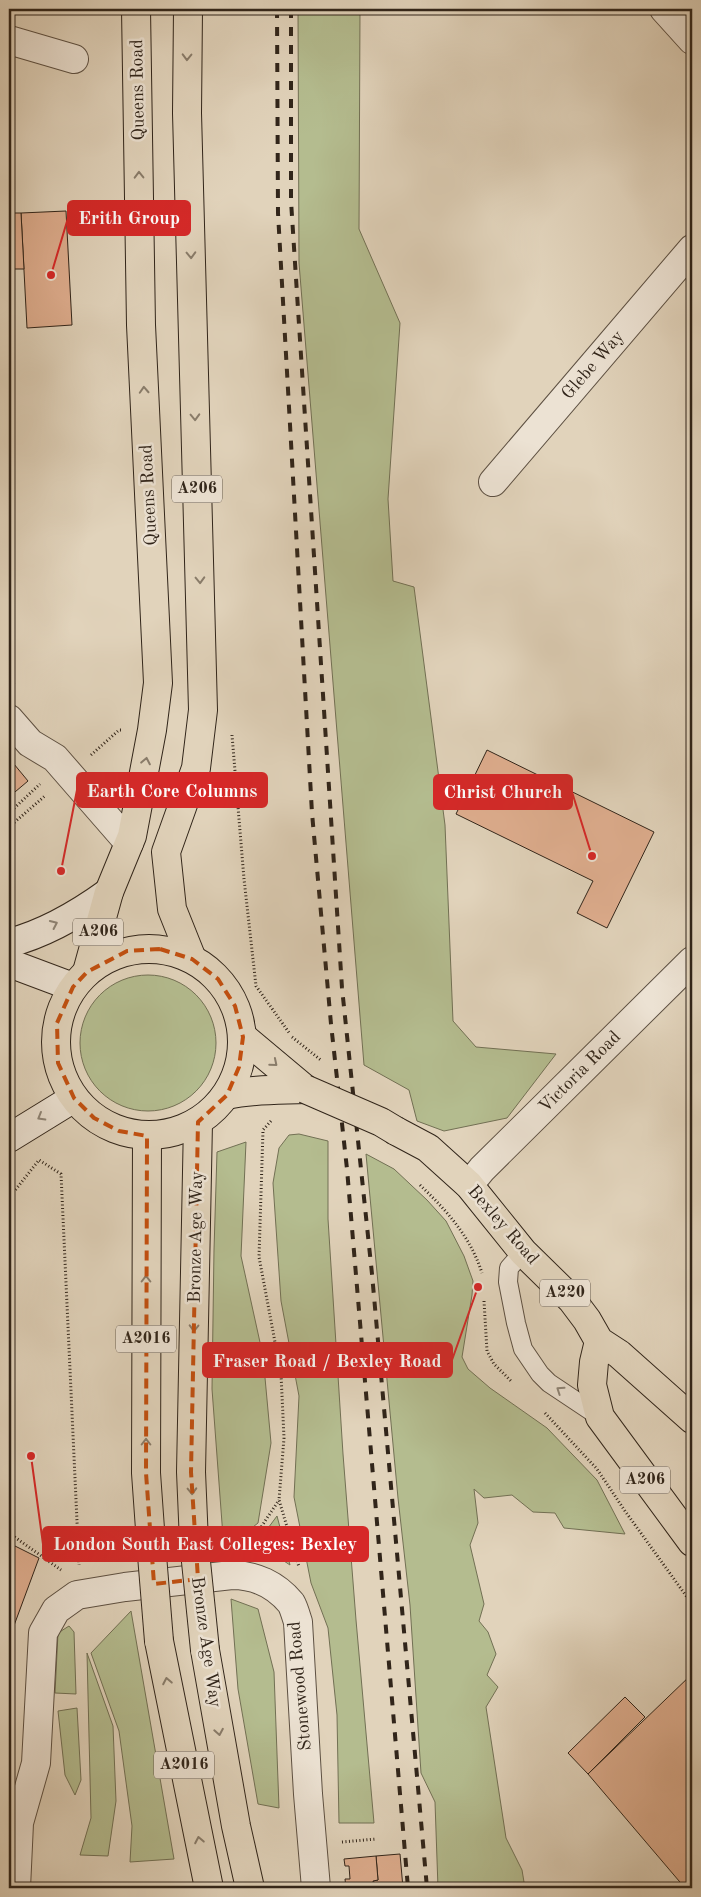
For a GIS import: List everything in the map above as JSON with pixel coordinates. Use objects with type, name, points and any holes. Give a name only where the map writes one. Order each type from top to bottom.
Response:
[{"type":"main road","name":"Queens Road","points":[[74,1098],[58,1063],[57,1024],[80,979],[109,892],[129,843],[150,737],[158,683],[141,324],[136,9]]},
{"type":"main road","name":"A206","points":[[188,9],[186,113],[203,710],[196,768],[166,852],[172,909],[192,959]]},
{"type":"main road","points":[[74,1098],[94,1118],[119,1131],[146,1136],[174,1132],[198,1122],[214,1110],[227,1095],[240,1067],[243,1037],[235,1006],[218,979],[192,959],[160,949],[127,951],[108,958],[80,979]]},
{"type":"main road","name":"Bexley Road","points":[[243,1037],[305,1089],[381,1122],[428,1148],[469,1184],[524,1252],[572,1300],[587,1320],[599,1341],[619,1354],[692,1419]]},
{"type":"main road","name":"Bexley Road","points":[[227,1095],[252,1090],[305,1089]]},
{"type":"main road","name":"Bronze Age Way","points":[[198,1122],[191,1472],[194,1542],[205,1650],[236,1826],[250,1888]]},
{"type":"main road","name":"A2016","points":[[146,1136],[146,1463],[159,1641],[209,1888]]},
{"type":"main road","name":"A206","points":[[599,1341],[594,1362],[592,1385],[600,1418],[692,1542]]},
{"type":"street","points":[[664,9],[692,40]]},
{"type":"street","points":[[9,40],[74,59]]},
{"type":"street","name":"Glebe Way","points":[[493,482],[692,249]]},
{"type":"street","points":[[9,719],[30,743],[55,758],[61,782],[129,843]]},
{"type":"street","points":[[9,943],[21,940],[85,910],[109,892]]},
{"type":"street","name":"Victoria Road","points":[[469,1184],[692,961]]},
{"type":"street","points":[[9,963],[80,979]]},
{"type":"street","points":[[9,1138],[74,1098]]},
{"type":"street","name":"Stonewood Road","points":[[16,1888],[14,1825],[36,1763],[43,1633],[56,1610],[77,1595],[125,1587],[246,1575],[272,1585],[292,1604],[298,1622],[308,1794],[316,1888]]},
{"type":"lane","points":[[524,1252],[510,1268],[508,1282],[523,1349],[540,1374],[549,1383],[600,1418]]},
{"type":"path","points":[[9,631],[14,624]]},
{"type":"path","points":[[9,670],[14,685],[9,690]]},
{"type":"path","points":[[9,827],[119,730],[127,729]]},
{"type":"path","points":[[232,733],[244,879],[256,986],[292,1037]]},
{"type":"path","points":[[9,813],[41,783],[31,771],[30,743]]},
{"type":"path","points":[[275,1116],[263,1130],[259,1257],[281,1374],[284,1438],[279,1500],[307,1597],[292,1604]]},
{"type":"path","points":[[9,1198],[39,1160],[61,1174],[79,1572],[77,1595]]},
{"type":"path","points":[[245,1552],[279,1500]]},
{"type":"path","points":[[9,1533],[69,1576],[77,1595]]},
{"type":"path","points":[[334,1843],[376,1839]]},
{"type":"highlighted area","points":[[160,949],[192,959],[218,979],[235,1006],[243,1037],[239,1067],[227,1095],[198,1122],[191,1472],[198,1579],[154,1584],[146,1473],[147,1136],[119,1131],[94,1118],[74,1098],[58,1063],[57,1023],[73,987],[87,972],[127,951]]},
{"type":"green space","points":[[298,9],[360,9],[359,229],[400,323],[388,499],[393,581],[414,587],[445,825],[453,1021],[476,1047],[556,1054],[507,1118],[444,1131],[417,1121],[409,1090],[364,1065],[299,263]]},
{"type":"green space","points":[[148,975],[174,980],[186,986],[196,995],[205,1005],[211,1017],[216,1043],[211,1069],[205,1081],[196,1091],[186,1100],[174,1106],[148,1111],[122,1106],[110,1100],[100,1091],[91,1081],[85,1069],[80,1043],[85,1017],[91,1005],[100,995],[110,986],[122,980]]},
{"type":"green space","points":[[299,1134],[328,1141],[328,1219],[343,1454],[374,1823],[339,1823],[337,1715],[328,1628],[311,1583],[294,1497],[299,1396],[281,1301],[273,1183],[279,1148],[289,1135]]},
{"type":"green space","points":[[246,1142],[241,1256],[263,1356],[271,1443],[258,1523],[224,1550],[212,1389],[217,1152]]},
{"type":"green space","points":[[366,1154],[394,1169],[427,1200],[446,1221],[464,1256],[473,1281],[462,1357],[468,1369],[490,1388],[547,1428],[597,1480],[625,1534],[564,1528],[555,1513],[533,1512],[512,1495],[484,1498],[474,1489],[478,1523],[470,1545],[484,1604],[479,1621],[488,1632],[496,1654],[487,1675],[498,1687],[486,1707],[506,1838],[522,1870],[525,1888],[438,1888],[435,1802],[421,1773],[410,1605],[398,1498]]},
{"type":"green space","points":[[277,1516],[290,1565],[272,1553],[254,1547]]},
{"type":"green space","points":[[231,1599],[258,1609],[274,1672],[279,1808],[258,1804],[238,1689]]},
{"type":"green space","points":[[131,1611],[174,1859],[130,1862],[132,1826],[119,1731],[91,1653]]},
{"type":"green space","points":[[69,1626],[74,1632],[76,1694],[55,1693],[58,1633]]},
{"type":"green space","points":[[87,1653],[113,1726],[116,1801],[108,1856],[80,1855],[91,1818]]},
{"type":"green space","points":[[77,1708],[81,1780],[75,1795],[65,1775],[58,1711]]},
{"type":"building","points":[[66,211],[72,325],[27,328],[21,213]]},
{"type":"building","points":[[9,213],[21,213],[24,269],[9,269]]},
{"type":"building","points":[[487,750],[654,832],[607,928],[577,913],[593,881],[456,814]]},
{"type":"building","points":[[9,758],[28,781],[9,797]]},
{"type":"building","points":[[9,1543],[39,1558],[9,1639]]},
{"type":"building","points":[[692,1674],[692,1888],[685,1888],[588,1774]]},
{"type":"building","points":[[625,1697],[645,1717],[588,1774],[568,1753]]},
{"type":"building","points":[[400,1854],[403,1888],[374,1888],[373,1881],[378,1880],[376,1856]]},
{"type":"building","points":[[376,1856],[378,1880],[373,1881],[374,1888],[346,1888],[345,1879],[350,1879],[349,1866],[345,1866],[344,1859]]},
{"type":"railway","points":[[277,9],[278,213],[312,813],[331,1024],[347,1169],[408,1888]]},
{"type":"railway","points":[[291,9],[291,201],[342,988],[372,1274],[427,1888]]},
{"type":"place","name":"Erith Group","points":[[51,275]]},
{"type":"place","name":"Christ Church","points":[[592,856]]},
{"type":"place","name":"Earth Core Columns","points":[[61,871]]},
{"type":"place","name":"Fraser Road / Bexley Road","points":[[478,1287]]},
{"type":"place","name":"London South East Colleges: Bexley","points":[[31,1456]]}]
